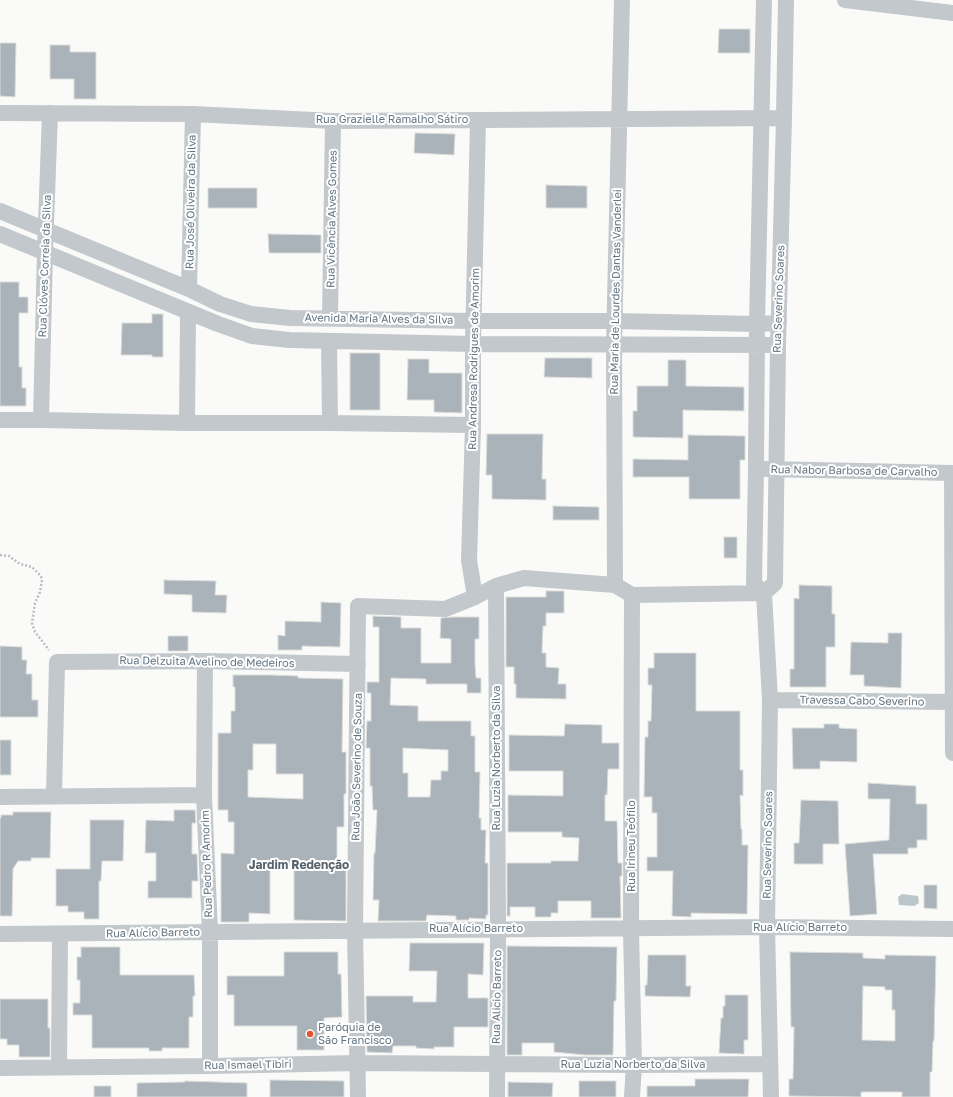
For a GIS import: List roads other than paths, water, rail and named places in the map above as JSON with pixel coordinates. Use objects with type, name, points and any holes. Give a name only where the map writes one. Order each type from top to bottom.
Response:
[{"type":"street","name":"Rua Maria de Lourdes Dantas Vanderlei","points":[[615,585],[614,344],[622,0]]},
{"type":"street","name":"Rua Severino Soares","points":[[764,0],[757,324],[754,584],[764,593],[770,700],[767,927],[771,1097]]},
{"type":"street","points":[[845,0],[953,13]]},
{"type":"street","name":"Rua Severino Soares","points":[[764,593],[775,583],[778,345],[784,118],[789,2]]},
{"type":"street","points":[[763,21],[789,2]]},
{"type":"street","name":"Rua Grazielle Ramalho Sátiro","points":[[0,113],[193,114],[333,121],[784,118]]},
{"type":"street","name":"Rua Clóves Correia da Silva","points":[[41,420],[50,113]]},
{"type":"street","name":"Rua José Oliveira da Silva","points":[[189,289],[193,114]]},
{"type":"street","name":"Rua Vicência Alves Gomes","points":[[330,318],[333,121]]},
{"type":"street","name":"Rua Andresa Rodrigues de Amorim","points":[[475,598],[469,560],[473,425],[473,344],[478,121]]},
{"type":"street","name":"Avenida Maria Alves da Silva","points":[[0,211],[189,289],[220,304],[251,314],[290,318],[757,324],[779,323]]},
{"type":"street","name":"Avenida Maria Alves da Silva","points":[[0,234],[188,312],[252,336],[289,340],[473,344],[778,345]]},
{"type":"street","points":[[187,424],[188,312]]},
{"type":"street","points":[[329,341],[330,423]]},
{"type":"street","points":[[0,420],[187,424],[330,423],[473,425]]},
{"type":"street","name":"Rua Nabor Barbosa de Carvalho","points":[[756,468],[777,470],[952,473]]},
{"type":"street","points":[[952,473],[953,753]]},
{"type":"street","points":[[475,598],[496,586],[524,578],[615,585],[632,595],[764,593]]},
{"type":"street","name":"Rua Luzia Norberto da Silva","points":[[496,586],[498,929]]},
{"type":"street","name":"Rua Irineu Teófilo","points":[[632,595],[631,929],[634,1065],[632,1097]]},
{"type":"street","name":"Rua João Severino de Souza","points":[[358,1097],[355,931],[358,606],[445,609],[475,598]]},
{"type":"street","name":"Rua Delzuita Avelino de Medeiros","points":[[54,796],[57,662],[204,661],[358,664]]},
{"type":"street","name":"Rua Pedro R Amorim","points":[[204,661],[204,795],[210,932],[210,1066]]},
{"type":"street","name":"Travessa Cabo Severino","points":[[770,700],[953,702]]},
{"type":"street","points":[[0,797],[204,795]]},
{"type":"street","name":"Rua Alício Barreto","points":[[0,934],[767,927],[953,929]]},
{"type":"street","name":"Rua Alicio Barreto","points":[[496,1064],[498,929]]},
{"type":"street","points":[[59,1067],[60,934]]},
{"type":"street","name":"Rua Ismael Tibiri","points":[[0,1068],[358,1063],[496,1064]]},
{"type":"street","points":[[496,1064],[497,1097]]},
{"type":"street","name":"Rua Luzia Norberto da Silva","points":[[496,1064],[770,1064]]},
{"type":"place","name":"Paróquia de São Francisco","points":[[310,1034]]},
{"type":"district","name":"Jardim Redenção","points":[[299,865]]}]
